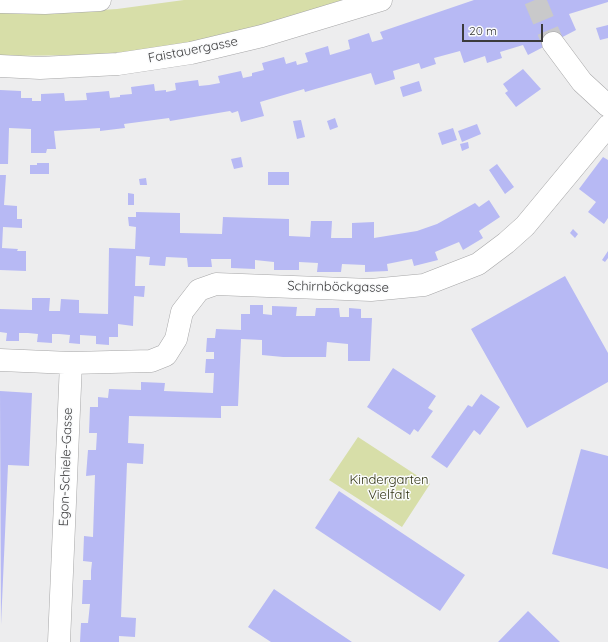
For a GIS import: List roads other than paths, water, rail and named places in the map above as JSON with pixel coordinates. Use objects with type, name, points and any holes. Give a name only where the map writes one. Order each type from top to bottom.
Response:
[{"type":"street","points":[[0,2],[45,3],[100,0]]},
{"type":"street","name":"Faistauergasse","points":[[0,66],[40,68],[118,64],[191,53],[262,36],[381,0]]},
{"type":"street","points":[[553,43],[582,82],[608,106]]},
{"type":"street","name":"Schirnböckgasse","points":[[71,363],[151,361],[166,355],[176,339],[182,312],[199,290],[216,284],[371,290],[424,285],[511,250],[525,226],[608,126]]},
{"type":"street","points":[[0,360],[71,363]]},
{"type":"street","name":"Egon-Schiele-Gasse","points":[[59,642],[71,363]]},
{"type":"tunnel","points":[[535,0],[553,43]]},
{"type":"park label","name":"Kindergarten Vielfalt","points":[[389,488]]}]
